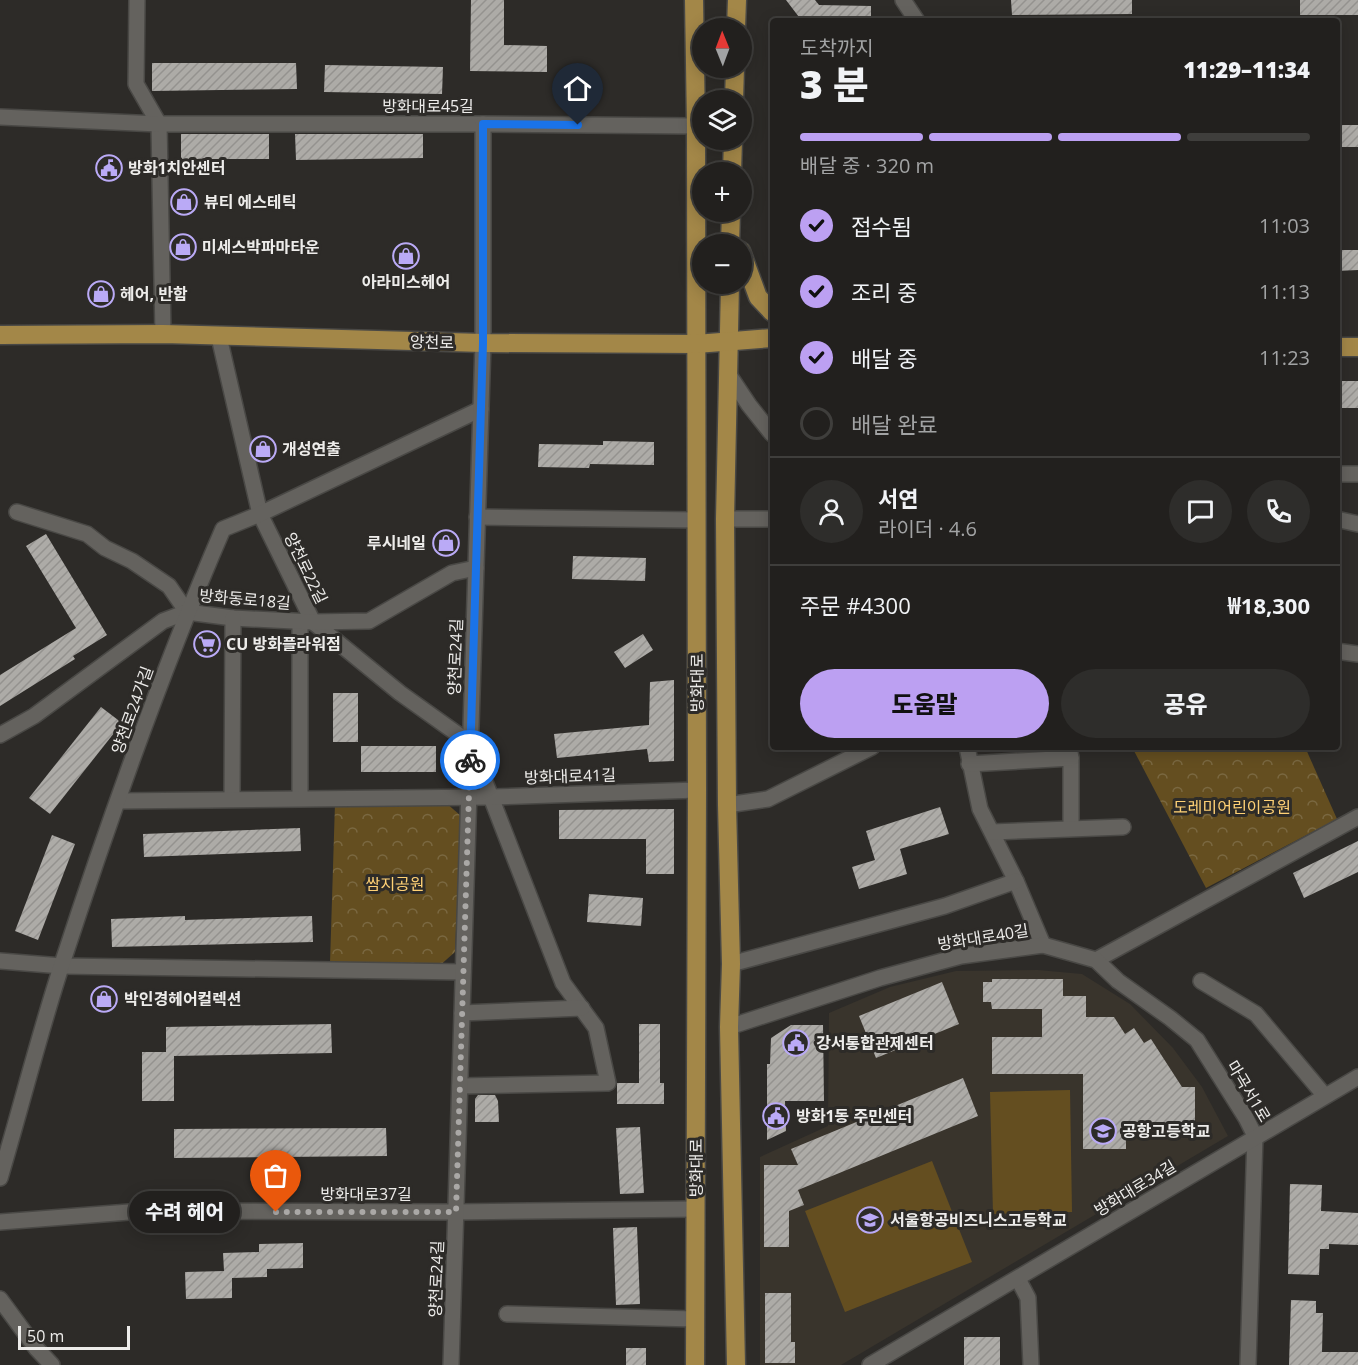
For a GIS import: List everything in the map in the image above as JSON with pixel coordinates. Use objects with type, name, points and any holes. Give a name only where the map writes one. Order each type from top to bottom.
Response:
[{"type":"main road","name":"방화대로","points":[[694,0],[695,90]]},
{"type":"main road","points":[[736,18],[737,0]]},
{"type":"main road","name":"방화대로","points":[[695,1365],[696,150]]},
{"type":"main road","points":[[752,281],[758,297],[770,310]]},
{"type":"main road","name":"방화대로","points":[[730,294],[725,519],[727,805],[731,964],[729,1027],[736,1365]]},
{"type":"main road","name":"양천로","points":[[0,335],[163,334],[483,343],[696,344],[770,340]]},
{"type":"main road","points":[[1340,347],[1358,347]]},
{"type":"street","points":[[137,0],[136,84],[159,124],[163,334]]},
{"type":"street","points":[[903,0],[915,18]]},
{"type":"street","name":"방화대로45길","points":[[0,117],[159,124],[692,126]]},
{"type":"street","name":"양천로24길","points":[[451,1365],[483,343],[483,124]]},
{"type":"street","name":"양천로22길","points":[[219,337],[260,514],[307,622],[470,743]]},
{"type":"street","points":[[727,372],[770,431]]},
{"type":"street","name":"양천로24가길","points":[[0,1178],[62,966],[118,801],[187,612],[223,529],[260,514],[481,409]]},
{"type":"street","points":[[1340,474],[1358,474]]},
{"type":"street","points":[[17,512],[87,534],[105,548],[132,561],[169,586],[187,612]]},
{"type":"street","points":[[477,517],[696,520]]},
{"type":"street","points":[[725,519],[770,519]]},
{"type":"street","points":[[1340,520],[1358,524]]},
{"type":"street","name":"방화동로18길","points":[[0,735],[34,716],[163,621],[187,612],[234,618],[307,622],[369,621],[452,573],[476,568]]},
{"type":"street","points":[[232,799],[234,618]]},
{"type":"street","points":[[300,798],[307,622]]},
{"type":"street","points":[[1340,652],[1358,654]]},
{"type":"street","points":[[460,1086],[608,1083],[596,1028],[563,982],[470,743]]},
{"type":"street","points":[[727,805],[768,799],[866,750]]},
{"type":"street","points":[[967,750],[980,809],[1016,881],[1043,945]]},
{"type":"street","points":[[969,764],[1070,753],[1071,828]]},
{"type":"street","name":"방화대로41길","points":[[118,801],[492,797],[697,790]]},
{"type":"street","points":[[1096,960],[1358,817]]},
{"type":"street","points":[[992,832],[1123,827]]},
{"type":"street","points":[[731,964],[945,906],[1016,881]]},
{"type":"street","name":"방화대로40길","points":[[729,1027],[880,978],[961,956],[1043,945],[1096,960]]},
{"type":"street","name":"마곡서1로","points":[[1096,960],[1118,981],[1197,1040],[1255,1136],[1248,1365]]},
{"type":"street","points":[[0,961],[62,966],[463,972]]},
{"type":"street","points":[[1201,981],[1256,1014],[1325,1096]]},
{"type":"street","points":[[462,1013],[582,1008]]},
{"type":"street","name":"방화대로34길","points":[[870,1365],[1358,1077]]},
{"type":"street","name":"방화대로37길","points":[[0,1222],[142,1211],[456,1212],[695,1209]]},
{"type":"street","points":[[1018,1279],[1028,1299],[1031,1365]]},
{"type":"street","points":[[0,1299],[36,1348],[52,1365]]},
{"type":"street","points":[[507,1314],[694,1319]]},
{"type":"shaded area","points":[[1038,970],[1082,974],[1130,1004],[1173,1048],[1202,1087],[1228,1136],[841,1365],[760,1365],[760,1157],[828,1126],[829,1013],[890,987],[956,971]]},
{"type":"green space","name":"도레미어린이공원","points":[[1134,750],[1306,750],[1337,819],[1206,888]]},
{"type":"green space","name":"쌈지공원","points":[[445,802],[461,816],[455,952],[438,967],[330,963],[335,804]]},
{"type":"green space","points":[[1070,1090],[1072,1212],[993,1214],[990,1092]]},
{"type":"green space","points":[[932,1161],[972,1262],[845,1312],[805,1211]]},
{"type":"building","points":[[471,0],[504,0],[504,45],[547,46],[547,72],[470,71]]},
{"type":"building","points":[[786,0],[815,0],[819,5],[871,6],[871,18],[800,18]]},
{"type":"building","points":[[1011,0],[1132,0],[1132,14],[1012,15]]},
{"type":"building","points":[[1300,0],[1358,0],[1358,15],[1300,15]]},
{"type":"building","points":[[152,63],[296,63],[297,89],[152,91]]},
{"type":"building","points":[[325,65],[443,67],[442,94],[324,92]]},
{"type":"building","points":[[1340,125],[1358,125],[1358,147],[1340,147]]},
{"type":"building","points":[[181,134],[269,134],[269,159],[181,159]]},
{"type":"building","points":[[295,134],[423,134],[423,158],[296,160]]},
{"type":"building","points":[[1340,250],[1358,250],[1358,270],[1340,271]]},
{"type":"building","points":[[1340,381],[1358,381],[1358,408],[1340,408]]},
{"type":"building","points":[[603,441],[654,442],[654,465],[590,464],[589,468],[538,467],[539,444],[603,445]]},
{"type":"building","points":[[46,534],[107,635],[73,656],[75,659],[0,706],[0,675],[76,628],[26,546]]},
{"type":"building","points":[[573,556],[646,558],[645,581],[572,579]]},
{"type":"building","points":[[643,634],[653,650],[625,668],[614,652]]},
{"type":"building","points":[[674,680],[674,761],[649,762],[647,749],[557,758],[554,734],[649,725],[650,682]]},
{"type":"building","points":[[333,693],[358,693],[358,742],[333,742]]},
{"type":"building","points":[[101,707],[122,723],[50,814],[29,798]]},
{"type":"building","points":[[361,746],[436,746],[436,772],[361,772]]},
{"type":"building","points":[[940,807],[949,834],[900,849],[907,874],[859,889],[852,867],[875,860],[866,831]]},
{"type":"building","points":[[674,809],[674,874],[646,874],[646,839],[559,839],[559,810]]},
{"type":"building","points":[[300,828],[301,851],[144,857],[143,834]]},
{"type":"building","points":[[52,835],[75,844],[38,940],[15,931]]},
{"type":"building","points":[[1358,841],[1358,872],[1304,898],[1293,873]]},
{"type":"building","points":[[589,894],[643,898],[641,926],[587,922]]},
{"type":"building","points":[[185,916],[185,920],[312,916],[313,942],[112,947],[111,919]]},
{"type":"building","points":[[992,979],[1063,979],[1063,996],[1086,996],[1086,1017],[1114,1017],[1125,1034],[1134,1028],[1144,1043],[1151,1039],[1182,1087],[1195,1087],[1195,1129],[1126,1130],[1126,1149],[1083,1149],[1083,1074],[992,1074],[992,1037],[1042,1037],[1042,1009],[992,1009],[991,1002],[983,1002],[983,982],[992,982]]},
{"type":"building","points":[[942,982],[959,1024],[876,1058],[859,1016]]},
{"type":"building","points":[[331,1024],[332,1053],[174,1056],[174,1101],[142,1101],[142,1052],[166,1052],[166,1027]]},
{"type":"building","points":[[639,1024],[660,1024],[660,1083],[664,1083],[664,1104],[617,1104],[617,1083],[639,1083]]},
{"type":"building","points":[[791,1025],[823,1025],[824,1101],[785,1101],[786,1131],[767,1140],[767,1064],[770,1064],[771,1038]]},
{"type":"building","points":[[963,1078],[978,1116],[798,1190],[804,1205],[789,1211],[789,1247],[764,1247],[764,1165],[798,1165],[791,1149]]},
{"type":"building","points":[[478,1095],[495,1095],[498,1101],[499,1122],[475,1122],[475,1099]]},
{"type":"building","points":[[640,1127],[644,1193],[620,1194],[616,1128]]},
{"type":"building","points":[[386,1128],[387,1156],[174,1158],[174,1129]]},
{"type":"building","points":[[1290,1184],[1322,1185],[1321,1211],[1358,1213],[1358,1245],[1329,1244],[1329,1249],[1320,1249],[1319,1275],[1288,1274]]},
{"type":"building","points":[[637,1227],[640,1304],[616,1305],[613,1228]]},
{"type":"building","points":[[303,1243],[303,1268],[267,1269],[267,1277],[232,1278],[232,1298],[186,1299],[185,1272],[224,1271],[223,1253],[259,1252],[259,1244]]},
{"type":"building","points":[[765,1293],[791,1293],[791,1342],[795,1342],[795,1363],[765,1363]]},
{"type":"building","points":[[1291,1300],[1316,1301],[1316,1313],[1323,1313],[1322,1352],[1358,1352],[1358,1365],[1289,1365]]},
{"type":"building","points":[[964,1337],[1000,1337],[1000,1365],[964,1365]]},
{"type":"building","points":[[626,1348],[646,1348],[646,1365],[626,1365]]},
{"type":"way so far","points":[[276,1212],[456,1212],[470,760]]},
{"type":"place","name":"방화1치안센터","points":[[109,168]]},
{"type":"place","name":"뷰티 에스테틱","points":[[184,202]]},
{"type":"place","name":"미세스박파마타운","points":[[183,247]]},
{"type":"place","name":"아라미스헤어","points":[[406,256]]},
{"type":"place","name":"헤어, 반함","points":[[101,294]]},
{"type":"place","name":"개성연출","points":[[263,449]]},
{"type":"place","name":"루시네일","points":[[446,543]]},
{"type":"place","name":"CU 방화플라워점","points":[[207,644]]},
{"type":"place","name":"박인경헤어컬렉션","points":[[104,999]]},
{"type":"place","name":"강서통합관제센터","points":[[796,1043]]},
{"type":"place","name":"방화1동 주민센터","points":[[776,1116]]},
{"type":"place","name":"공항고등학교","points":[[1103,1131]]},
{"type":"place","name":"수려 헤어","points":[[276,1212]]},
{"type":"place","name":"서울항공비즈니스고등학교","points":[[870,1220]]},
{"type":"route","points":[[470,760],[483,343],[483,124],[578,125]]}]
